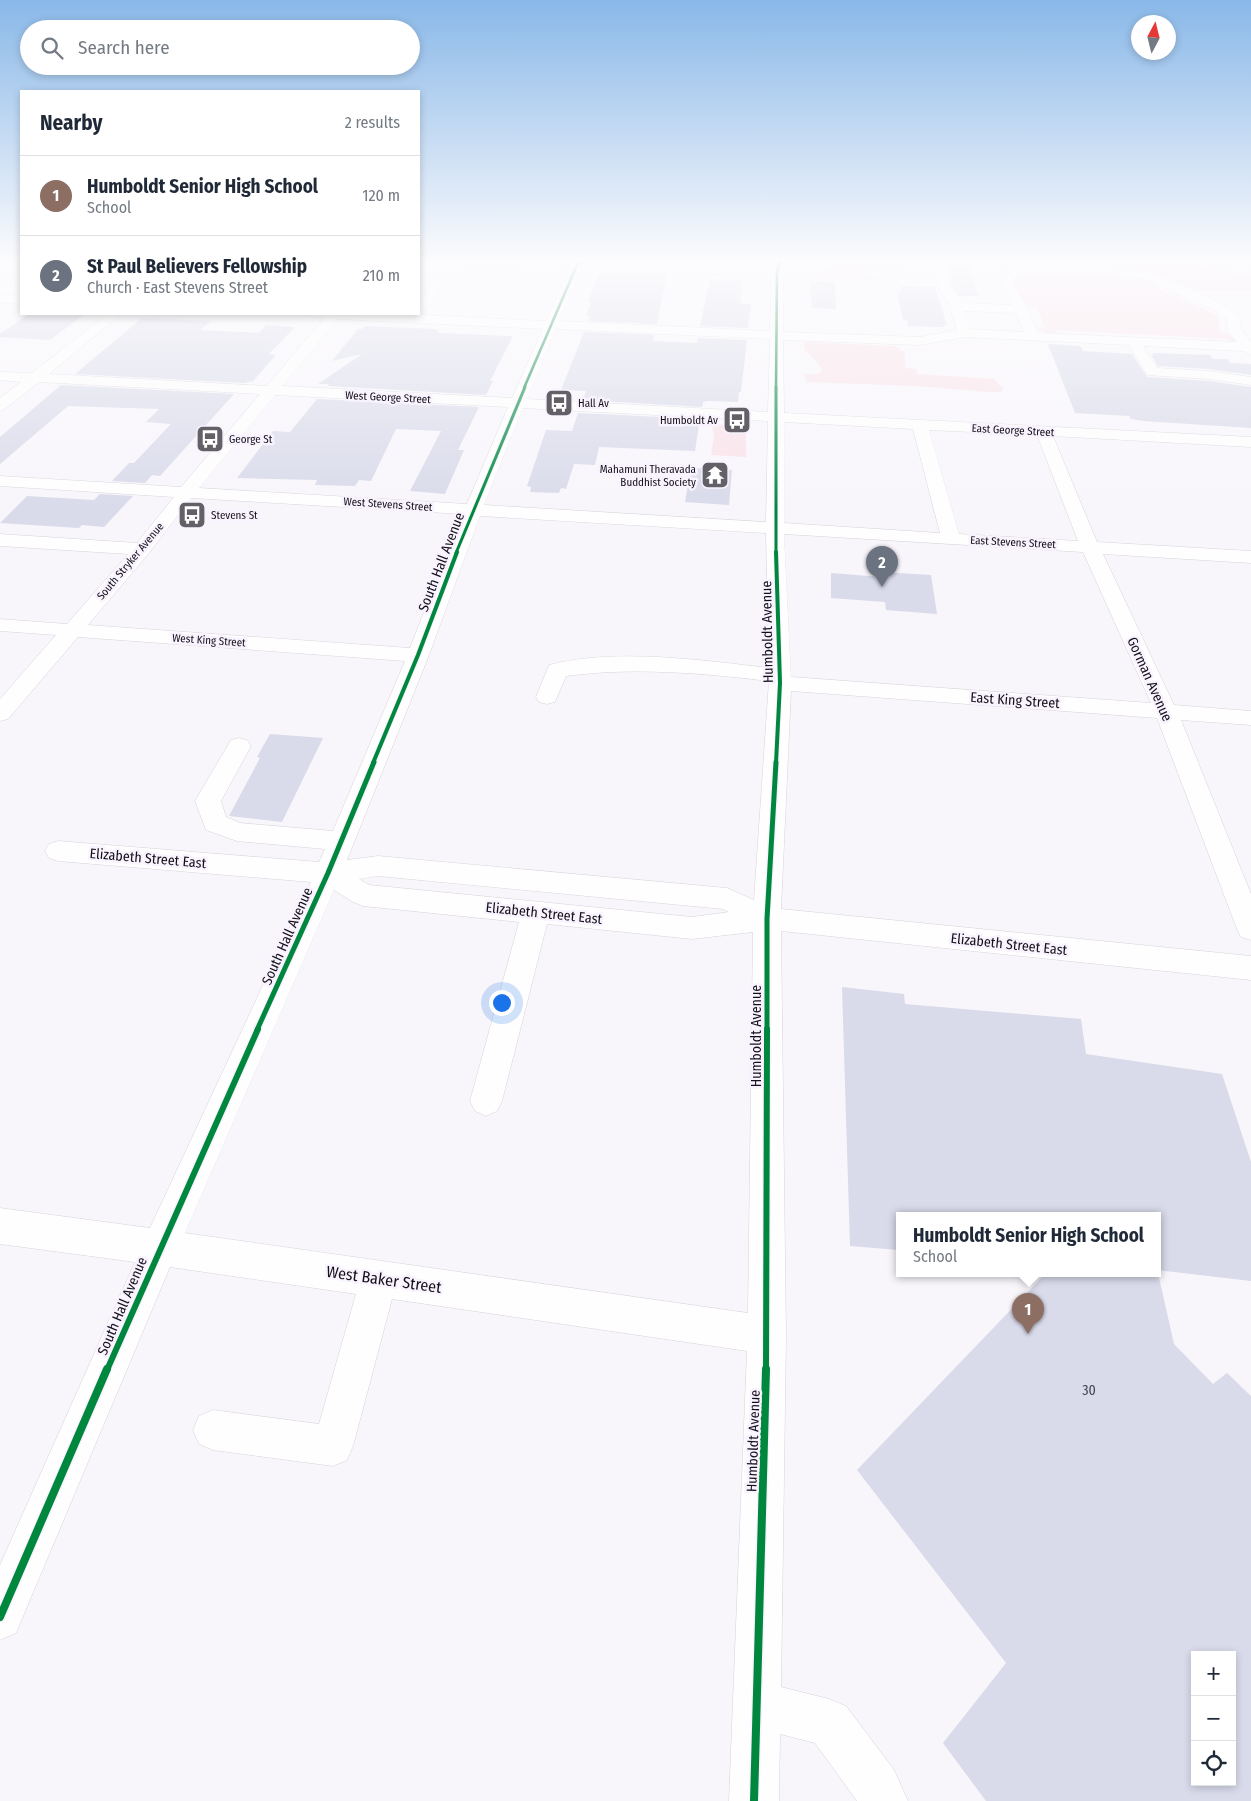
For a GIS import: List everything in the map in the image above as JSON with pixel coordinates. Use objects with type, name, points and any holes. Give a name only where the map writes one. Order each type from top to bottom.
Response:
[{"type":"street","points":[[0,406],[80,342]]},
{"type":"street","name":"South Stryker Avenue","points":[[0,714],[142,549],[187,491],[311,342]]},
{"type":"street","name":"South Hall Avenue","points":[[0,1617],[160,1247],[328,873],[418,655],[473,509],[480,499],[517,404],[544,342]]},
{"type":"street","name":"Humboldt Avenue","points":[[754,1801],[767,1335],[767,919],[780,680],[775,527],[776,342]]},
{"type":"street","points":[[1134,342],[1152,372],[1209,375],[1251,381]]},
{"type":"street","points":[[1135,342],[1249,349]]},
{"type":"street","name":"West George Street","points":[[0,376],[775,417]]},
{"type":"street","name":"East George Street","points":[[775,417],[1251,442]]},
{"type":"street","points":[[920,425],[951,538]]},
{"type":"street","name":"Gorman Avenue","points":[[1043,431],[1090,547],[1166,712],[1251,929]]},
{"type":"street","name":"West Stevens Street","points":[[0,480],[775,527]]},
{"type":"street","name":"East Stevens Street","points":[[775,527],[1251,557]]},
{"type":"street","points":[[0,540],[142,549]]},
{"type":"street","name":"West King Street","points":[[0,625],[418,655]]},
{"type":"street","name":"East King Street","points":[[547,697],[557,670],[594,664],[690,665],[780,680],[1251,718]]},
{"type":"street","points":[[239,746],[208,801],[215,823],[237,832],[341,841]]},
{"type":"street","name":"Elizabeth Street East","points":[[58,851],[328,873],[378,866],[728,899],[767,919]]},
{"type":"street","name":"Elizabeth Street East","points":[[328,873],[363,895],[692,928],[767,919],[1251,968]]},
{"type":"street","points":[[486,1101],[536,912]]},
{"type":"street","name":"West Baker Street","points":[[0,1226],[379,1278],[767,1335]]},
{"type":"street","points":[[213,1430],[333,1446],[379,1278]]},
{"type":"street","points":[[757,1706],[829,1723],[877,1787],[883,1801]]},
{"type":"shaded area","points":[[804,342],[895,346],[904,352],[906,368],[916,369],[917,374],[994,379],[1003,389],[1001,392],[990,392],[916,386],[807,382],[804,374],[818,374],[822,370],[804,349]]},
{"type":"shaded area","points":[[712,424],[746,426],[746,457],[711,455],[714,435]]},
{"type":"building","points":[[113,342],[281,342],[269,354],[276,355],[253,381],[244,383],[75,374]]},
{"type":"building","points":[[347,342],[510,342],[490,381],[493,381],[486,395],[318,384],[362,354],[332,361]]},
{"type":"building","points":[[580,342],[747,342],[741,392],[739,392],[738,402],[708,401],[703,402],[702,407],[583,400],[586,391],[561,390]]},
{"type":"building","points":[[1048,344],[1080,346],[1083,351],[1132,354],[1147,377],[1209,381],[1251,387],[1251,428],[1144,421],[1131,419],[1129,416],[1075,413]]},
{"type":"building","points":[[1152,353],[1210,355],[1213,359],[1228,359],[1230,363],[1251,364],[1251,375],[1209,369],[1158,366],[1151,355],[1154,355]]},
{"type":"building","points":[[61,385],[234,394],[160,476],[152,475],[145,483],[112,481],[129,463],[134,463],[171,424],[146,422],[159,409],[68,406],[0,464],[0,437]]},
{"type":"building","points":[[317,399],[479,407],[458,450],[464,450],[445,494],[410,491],[441,431],[396,429],[371,481],[359,480],[355,486],[315,485],[317,480],[237,478],[273,431],[290,432]]},
{"type":"building","points":[[578,413],[700,419],[695,451],[599,447],[595,465],[574,464],[566,489],[561,488],[559,493],[530,492],[531,487],[527,486],[546,430],[572,431]]},
{"type":"building","points":[[691,468],[732,470],[729,505],[685,502]]},
{"type":"building","points":[[100,494],[133,496],[104,527],[82,525],[79,528],[0,523],[27,496],[94,500]]},
{"type":"building","points":[[881,572],[931,575],[937,614],[886,610],[885,602],[831,598],[831,573],[881,577]]},
{"type":"building","points":[[270,734],[323,738],[282,822],[229,816],[260,758],[257,757]]},
{"type":"building","points":[[842,987],[904,994],[905,1004],[1081,1019],[1086,1054],[1222,1074],[1251,1162],[1251,1281],[1161,1270],[1161,1212],[896,1212],[896,1250],[850,1246]]},
{"type":"building","points":[[1042,1277],[1159,1277],[1174,1344],[1213,1384],[1227,1373],[1251,1396],[1251,1801],[986,1801],[943,1743],[1006,1663],[857,1470]]},
{"type":"cycle path","points":[[0,1617],[160,1247],[328,873],[418,655],[473,509],[479,499],[544,342]]},
{"type":"cycle path","points":[[754,1801],[767,1335],[767,919],[780,683],[775,527],[776,342]]},
{"type":"place","name":"Hall Av","points":[[559,403]]},
{"type":"place","name":"Humboldt Av","points":[[737,420]]},
{"type":"place","name":"George St","points":[[210,439]]},
{"type":"place","name":"Mahamuni Theravada Buddhist Society","points":[[715,475]]},
{"type":"place","name":"Stevens St","points":[[192,515]]},
{"type":"place","name":"St Paul Believers Fellowship","points":[[882,587]]},
{"type":"place","name":"Humboldt Senior High School","points":[[1028,1334]]}]
